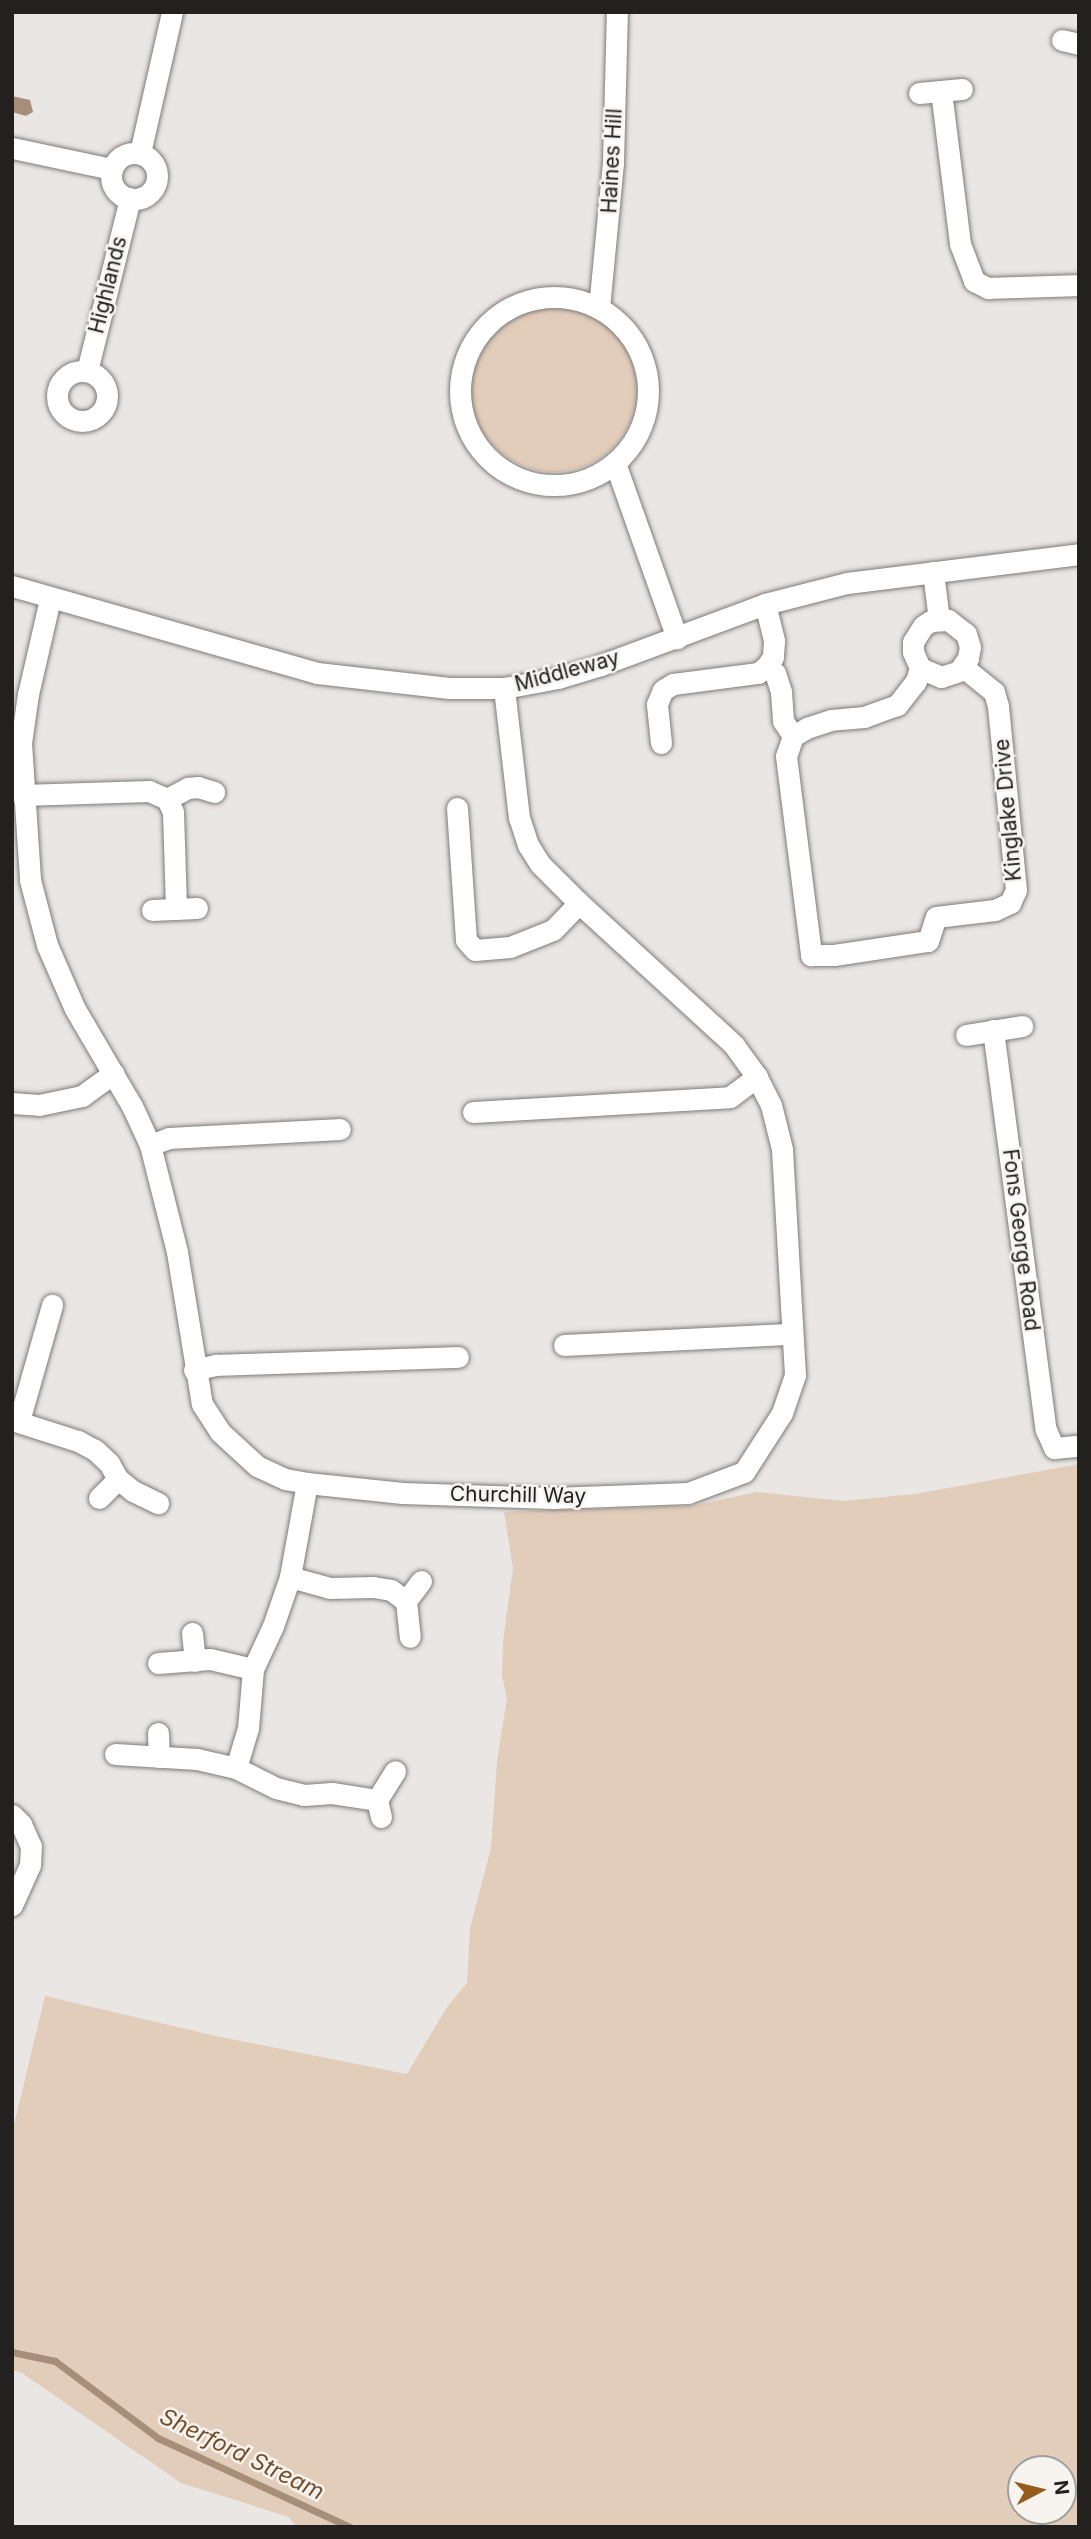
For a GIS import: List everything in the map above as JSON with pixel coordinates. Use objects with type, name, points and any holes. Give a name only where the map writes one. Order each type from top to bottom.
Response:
[{"type":"street","points":[[140,153],[172,12]]},
{"type":"street","name":"Haines Hill","points":[[599,309],[613,162],[617,12]]},
{"type":"street","points":[[919,93],[952,90],[960,244],[974,281],[988,288],[1079,285]]},
{"type":"street","points":[[12,148],[112,170]]},
{"type":"street","points":[[140,153],[147,156],[156,167],[156,182],[145,196],[130,198],[116,189],[112,170],[122,156],[140,153]]},
{"type":"street","name":"Highlands","points":[[87,371],[130,198]]},
{"type":"street","points":[[565,297],[599,309],[621,325],[636,346],[646,371],[648,397],[642,423],[631,445],[615,463],[578,482],[553,485],[532,483],[509,474],[489,460],[474,442],[463,418],[460,387],[466,357],[482,329],[502,312],[531,299],[565,297]]},
{"type":"street","points":[[615,463],[677,638]]},
{"type":"street","name":"Middleway","points":[[12,586],[317,673],[449,688],[504,688],[558,678],[677,638],[765,604],[847,583],[1079,554]]},
{"type":"street","points":[[933,572],[939,620]]},
{"type":"street","name":"Churchill Way","points":[[51,599],[28,694],[21,743],[22,795],[30,880],[47,945],[75,1009],[114,1073],[150,1145],[177,1252],[194,1370],[202,1404],[235,1448],[257,1466],[285,1479],[402,1493],[554,1499],[688,1493],[744,1472],[782,1413],[795,1375],[782,1149],[771,1105],[757,1077],[734,1045],[540,864],[519,818],[504,688]]},
{"type":"street","points":[[661,743],[657,704],[663,691],[673,684],[758,673],[766,667],[773,657],[774,641],[765,604]]},
{"type":"street","points":[[793,736],[807,727],[831,720],[864,717],[897,705],[916,681],[920,668],[913,652],[913,642],[923,626],[939,620],[957,624],[966,634],[970,648],[963,667],[953,675],[941,677],[920,668]]},
{"type":"street","name":"Kinglake Drive","points":[[766,667],[775,673],[781,692],[783,721],[793,736],[786,756],[811,955],[834,955],[928,941],[936,917],[995,910],[1010,903],[1016,890],[998,706],[994,692],[963,667]]},
{"type":"street","points":[[167,799],[188,788],[198,787],[214,792]]},
{"type":"street","points":[[22,795],[149,791],[167,799],[173,812],[186,909],[152,910]]},
{"type":"street","points":[[457,807],[466,940],[475,950],[510,947],[553,930],[579,903]]},
{"type":"street","points":[[966,1035],[1022,1026]]},
{"type":"street","name":"Fons George Road","points":[[993,1030],[1045,1430],[1054,1448],[1079,1446]]},
{"type":"street","points":[[12,1103],[39,1105],[82,1096],[114,1073]]},
{"type":"street","points":[[473,1112],[730,1097],[757,1077]]},
{"type":"street","points":[[150,1145],[169,1138],[340,1129]]},
{"type":"street","points":[[52,1305],[15,1421],[95,1450],[110,1463],[118,1479],[133,1491],[159,1503]]},
{"type":"street","points":[[564,1345],[792,1334]]},
{"type":"street","points":[[194,1370],[216,1365],[458,1357]]},
{"type":"street","points":[[99,1498],[118,1479]]},
{"type":"street","points":[[236,1768],[248,1728],[253,1669],[273,1626],[290,1577],[307,1483]]},
{"type":"street","points":[[290,1577],[330,1588],[373,1587],[391,1590],[405,1601],[410,1637]]},
{"type":"street","points":[[405,1601],[421,1581]]},
{"type":"street","points":[[192,1633],[195,1661]]},
{"type":"street","points":[[159,1663],[210,1660],[253,1669]]},
{"type":"street","points":[[158,1733],[159,1757]]},
{"type":"street","points":[[115,1754],[197,1759],[236,1768],[276,1788],[304,1795],[332,1793],[379,1809],[395,1772]]},
{"type":"street","points":[[12,1815],[22,1824],[31,1846],[30,1865],[12,1905]]},
{"type":"shaded area","points":[[12,96],[30,100],[33,112],[26,116],[12,112]]},
{"type":"shaded area","points":[[554,306],[586,312],[613,330],[631,357],[637,389],[631,421],[613,448],[586,466],[554,472],[522,466],[495,448],[477,421],[471,389],[477,357],[495,330],[522,312]]},
{"type":"shaded area","points":[[1079,1464],[1079,2527],[296,2527],[289,2517],[181,2483],[22,2373],[12,2370],[12,2133],[45,1996],[216,2036],[407,2074],[447,2007],[467,1983],[470,1928],[491,1848],[497,1761],[507,1699],[502,1676],[503,1641],[513,1568],[504,1512],[691,1506],[757,1492],[843,1501],[915,1494]]},
{"type":"waterway","name":"Sherford Stream","points":[[12,2352],[55,2361],[158,2438],[350,2527]]}]
